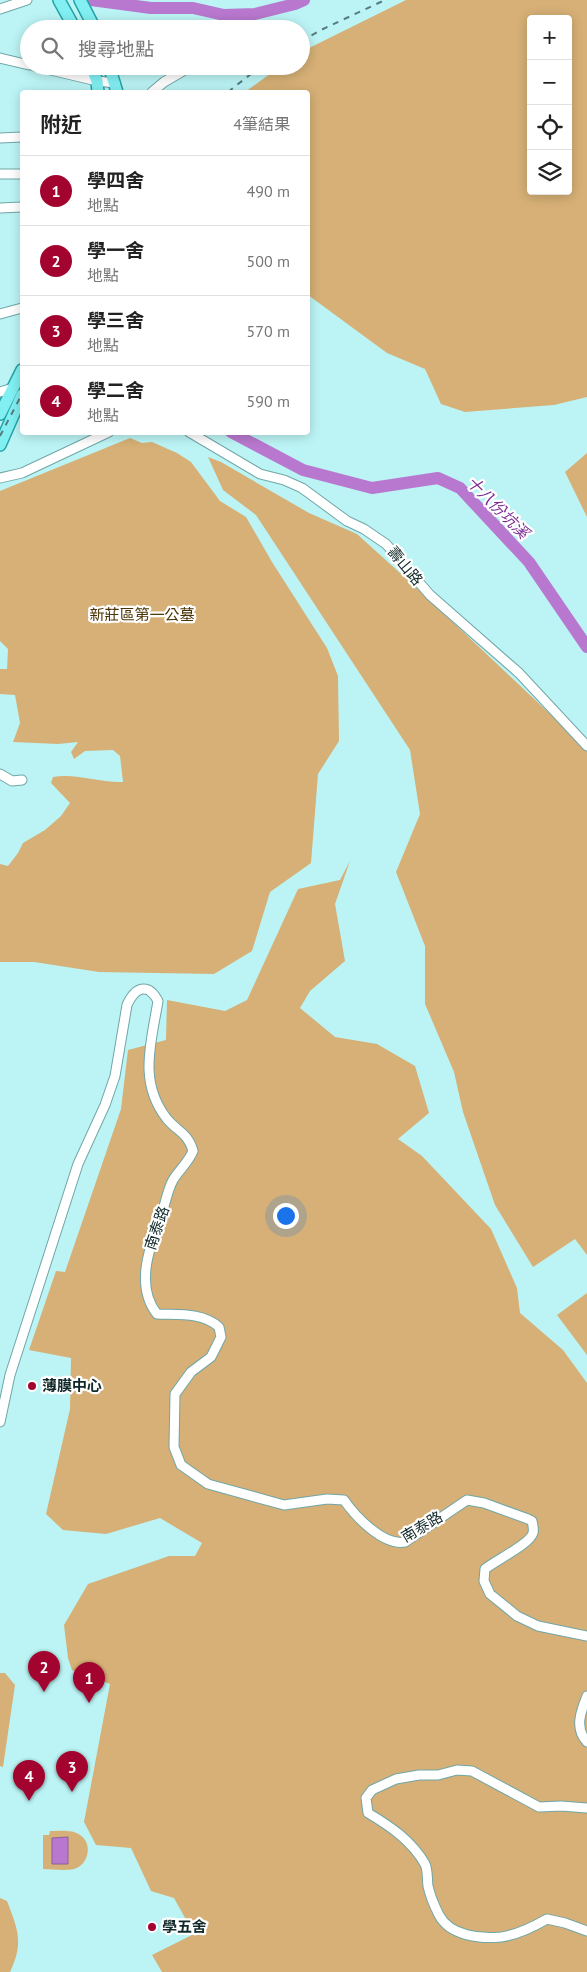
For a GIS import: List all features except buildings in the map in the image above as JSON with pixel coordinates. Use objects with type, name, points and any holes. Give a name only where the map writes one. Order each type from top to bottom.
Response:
[{"type":"main road","points":[[60,0],[70,20]]},
{"type":"main road","points":[[80,0],[90,20]]},
{"type":"main road","points":[[112,75],[118,90]]},
{"type":"main road","points":[[0,414],[18,392]]},
{"type":"main road","points":[[0,445],[18,392]]},
{"type":"street","points":[[0,9],[27,0]]},
{"type":"street","points":[[0,58],[20,63]]},
{"type":"street","points":[[61,75],[97,87],[118,90]]},
{"type":"street","points":[[154,90],[176,75]]},
{"type":"street","points":[[0,138],[20,137]]},
{"type":"street","points":[[0,174],[20,174]]},
{"type":"street","points":[[0,208],[20,207]]},
{"type":"street","points":[[0,314],[20,309]]},
{"type":"street","points":[[0,392],[18,392]]},
{"type":"street","points":[[0,478],[22,474],[103,435]]},
{"type":"street","name":"壽山路","points":[[194,435],[260,474],[284,480],[302,488],[347,521],[364,529],[386,544],[430,596],[518,674],[587,746]]},
{"type":"street","points":[[0,774],[12,781],[22,780]]},
{"type":"street","name":"南泰路","points":[[0,1422],[10,1375],[78,1164],[105,1105],[115,1076],[127,1005],[131,996],[138,990],[146,989],[153,991],[158,1001],[148,1066],[150,1083],[156,1100],[168,1120],[191,1142],[193,1152],[188,1163],[173,1180],[148,1254],[146,1276],[147,1300],[157,1314],[198,1316],[212,1320],[220,1327],[221,1337],[211,1357],[192,1372],[175,1394],[174,1448],[180,1466],[208,1484],[260,1496],[284,1505],[327,1499],[344,1500],[351,1510],[373,1531],[397,1543],[404,1542],[467,1500],[484,1503],[528,1518],[532,1521],[533,1527],[533,1533],[529,1541],[485,1569],[484,1581],[490,1594],[517,1616],[538,1626],[587,1636]]},
{"type":"street","points":[[587,1696],[579,1719],[583,1738],[587,1742]]},
{"type":"street","points":[[587,1808],[539,1807],[472,1771],[464,1770],[438,1775],[419,1775],[396,1780],[372,1790],[366,1798],[368,1813],[400,1835],[412,1846],[426,1865],[428,1887],[440,1917],[450,1929],[474,1936],[501,1937],[530,1928],[547,1919],[565,1923],[587,1932]]},
{"type":"green space","points":[[406,0],[587,0],[587,397],[554,405],[465,412],[441,404],[425,369],[387,353],[310,296],[310,90],[248,90],[269,75],[310,75],[310,48]]},
{"type":"green space","name":"新莊區第一公墓","points":[[130,438],[142,443],[152,442],[177,453],[191,462],[220,501],[246,517],[272,562],[327,648],[338,676],[339,741],[318,774],[311,863],[270,892],[252,951],[214,974],[99,972],[34,962],[0,962],[0,864],[8,866],[23,843],[45,830],[61,816],[70,803],[51,783],[53,777],[71,776],[123,782],[120,756],[113,750],[85,751],[74,759],[71,752],[78,742],[58,744],[13,742],[20,723],[15,695],[0,694],[0,669],[7,669],[8,649],[0,641],[0,491]]},
{"type":"green space","points":[[587,453],[587,517],[565,472]]},
{"type":"green space","points":[[208,457],[221,462],[309,513],[357,534],[587,749],[587,1255],[575,1239],[533,1267],[495,1205],[463,1112],[454,1072],[425,1004],[425,946],[396,872],[420,814],[410,750],[256,515],[223,490]]},
{"type":"green space","points":[[350,861],[335,904],[345,961],[310,991],[300,1008],[335,1037],[377,1044],[415,1066],[429,1113],[398,1139],[422,1156],[491,1229],[517,1288],[520,1313],[563,1350],[587,1383],[587,1972],[162,1972],[152,1955],[194,1934],[174,1898],[151,1891],[131,1848],[96,1845],[84,1822],[110,1684],[72,1670],[68,1658],[64,1625],[88,1584],[169,1556],[195,1556],[202,1543],[160,1518],[106,1534],[63,1530],[46,1514],[70,1409],[71,1358],[29,1350],[56,1271],[65,1272],[121,1109],[128,1050],[166,1040],[167,1000],[225,1011],[247,1000],[298,889],[340,880]]},
{"type":"green space","points":[[587,1293],[587,1355],[557,1315]]},
{"type":"green space","points":[[0,1673],[5,1673],[15,1685],[3,1767],[0,1766]]},
{"type":"green space","points":[[50,1831],[73,1832],[84,1839],[87,1843],[88,1854],[79,1867],[70,1870],[43,1869],[43,1835],[49,1835]]},
{"type":"green space","points":[[0,1898],[7,1901],[18,1936],[17,1953],[10,1972],[0,1972]]},
{"type":"shaded area","points":[[68,1837],[68,1864],[52,1864],[52,1838]]},
{"type":"waterway","points":[[91,0],[151,8],[193,8],[224,15],[255,14],[304,0]]},
{"type":"waterway","name":"十八份坑溪","points":[[237,435],[303,470],[372,488],[438,478],[460,488],[529,562],[587,647]]},
{"type":"railway","points":[[310,36],[385,0]]},
{"type":"railway","points":[[231,90],[250,75]]},
{"type":"railway","points":[[0,436],[20,398]]},
{"type":"place","name":"薄膜中心","points":[[32,1386]]},
{"type":"place","name":"學一舍","points":[[44,1692]]},
{"type":"place","name":"學四舍","points":[[89,1703]]},
{"type":"place","name":"學三舍","points":[[72,1792]]},
{"type":"place","name":"學二舍","points":[[29,1801]]},
{"type":"place","name":"學五舍","points":[[152,1927]]}]
